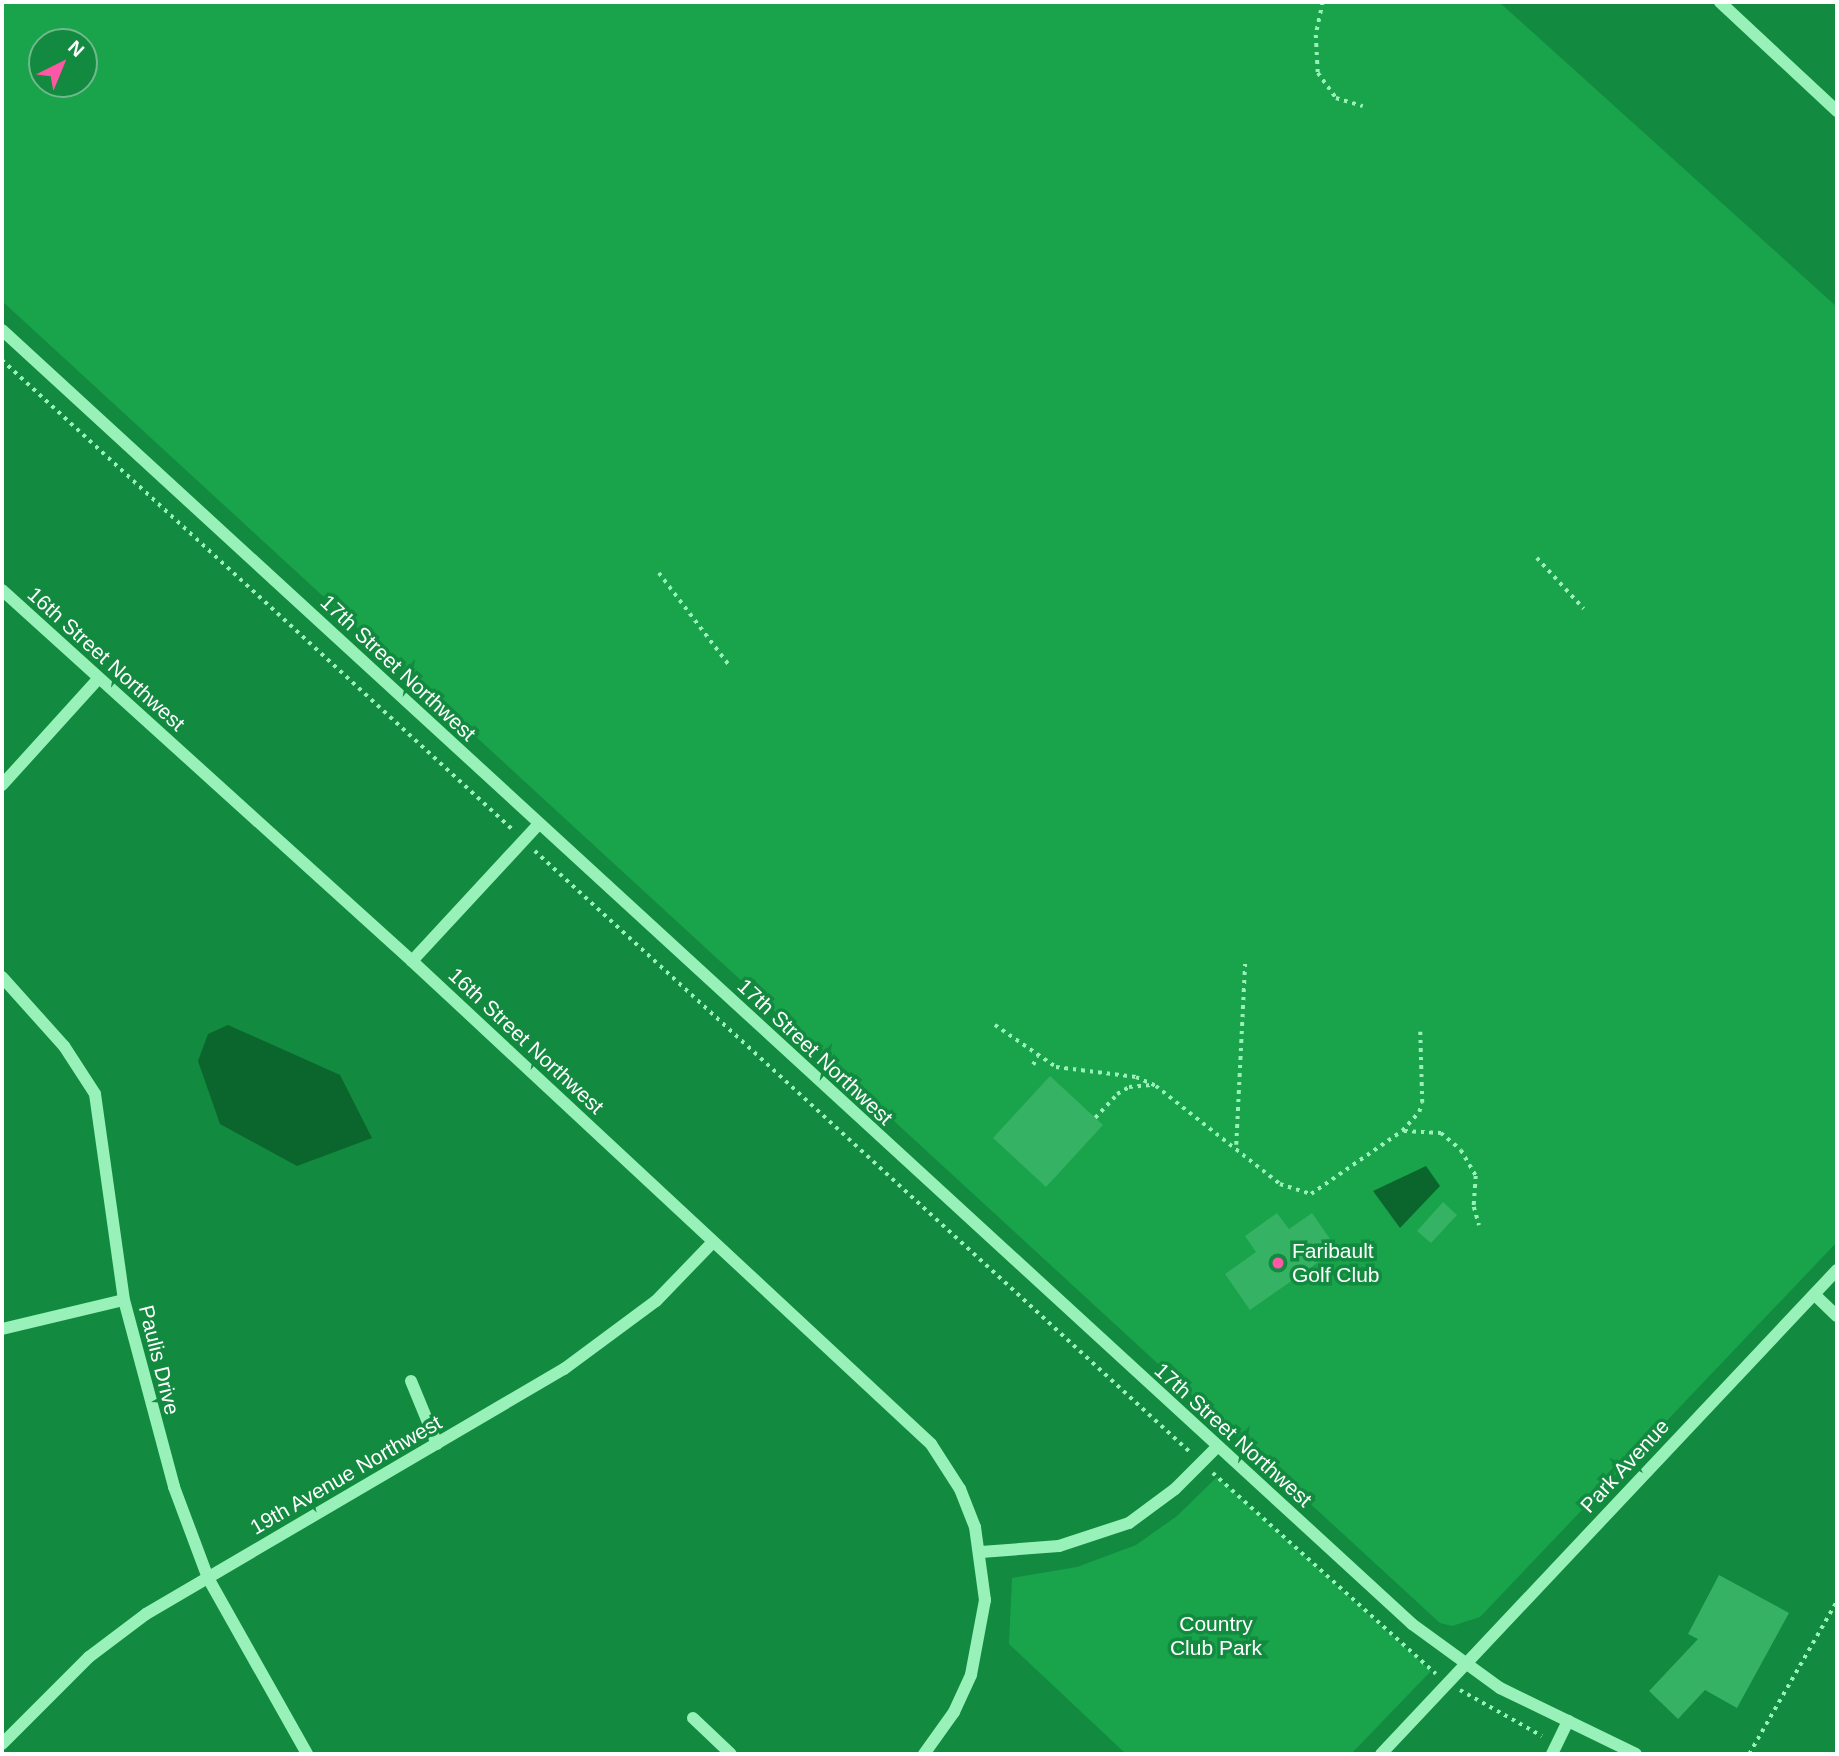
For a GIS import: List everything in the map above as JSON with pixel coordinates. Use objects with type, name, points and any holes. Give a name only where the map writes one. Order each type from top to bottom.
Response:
[{"type":"street","points":[[1720,2],[1837,111]]},
{"type":"street","name":"17th Street Northwest","points":[[2,330],[1412,1624],[1465,1666],[1636,1754]]},
{"type":"street","name":"16th Street Northwest","points":[[2,590],[412,961],[712,1243],[924,1436],[960,1489],[981,1552],[985,1601],[977,1657],[954,1712],[924,1754]]},
{"type":"street","points":[[2,785],[98,679]]},
{"type":"street","points":[[412,961],[539,824]]},
{"type":"street","name":"Paulis Drive","points":[[2,977],[64,1045],[95,1094],[124,1300],[174,1487],[208,1578],[307,1754]]},
{"type":"street","name":"19th Avenue Northwest","points":[[2,1744],[89,1657],[146,1614],[437,1444],[606,1341],[656,1301],[712,1243]]},
{"type":"street","name":"Park Avenue","points":[[1381,1754],[1837,1270]]},
{"type":"street","name":"Park Avenue","points":[[1815,1295],[1837,1276]]},
{"type":"street","points":[[1815,1295],[1837,1316]]},
{"type":"street","points":[[2,1329],[124,1300]]},
{"type":"street","points":[[411,1381],[437,1444]]},
{"type":"street","points":[[981,1552],[1059,1546],[1101,1535],[1158,1504],[1217,1447]]},
{"type":"street","points":[[692,1718],[730,1754]]},
{"type":"street","points":[[1555,1749],[1568,1721]]},
{"type":"path","points":[[1323,2],[1316,35],[1318,73],[1336,98],[1363,106]]},
{"type":"path","points":[[2,359],[1423,1665],[1555,1749]]},
{"type":"path","points":[[1536,558],[1584,609]]},
{"type":"path","points":[[659,573],[729,665]]},
{"type":"path","points":[[1236,1145],[1245,964]]},
{"type":"path","points":[[995,1025],[1037,1056],[1071,1072],[1136,1077],[1156,1086],[1236,1145],[1280,1184],[1311,1194],[1402,1131],[1422,1103],[1420,1032]]},
{"type":"path","points":[[1033,1065],[1037,1056]]},
{"type":"path","points":[[1096,1118],[1129,1087],[1156,1086]]},
{"type":"path","points":[[1402,1131],[1441,1133],[1461,1150],[1476,1176],[1474,1207],[1479,1225]]},
{"type":"path","points":[[1749,1754],[1837,1601]]},
{"type":"green space","name":"Faribault Golf Club","points":[[2,2],[1499,2],[1837,307],[1837,1242],[1480,1617],[1452,1626],[1440,1623],[2,301]]},
{"type":"green space","name":"Country Club Park","points":[[1217,1477],[1431,1671],[1351,1754],[1126,1754],[1009,1644],[1012,1578],[1077,1567],[1136,1545],[1177,1516]]},
{"type":"shaded area","points":[[228,1025],[340,1075],[372,1138],[297,1166],[220,1124],[198,1061],[208,1034]]},
{"type":"shaded area","points":[[1426,1166],[1440,1186],[1400,1228],[1373,1191]]},
{"type":"building","points":[[1050,1076],[1103,1125],[1046,1187],[993,1138]]},
{"type":"building","points":[[1443,1202],[1457,1215],[1431,1243],[1417,1231]]},
{"type":"building","name":"Faribault Golf Club","points":[[1277,1213],[1289,1229],[1312,1213],[1337,1249],[1250,1310],[1225,1274],[1256,1252],[1245,1236]]},
{"type":"building","points":[[1719,1575],[1789,1613],[1737,1708],[1705,1690],[1678,1719],[1649,1691],[1698,1639],[1688,1634]]},
{"type":"place","name":"Faribault Golf Club","points":[[1278,1263]]}]
